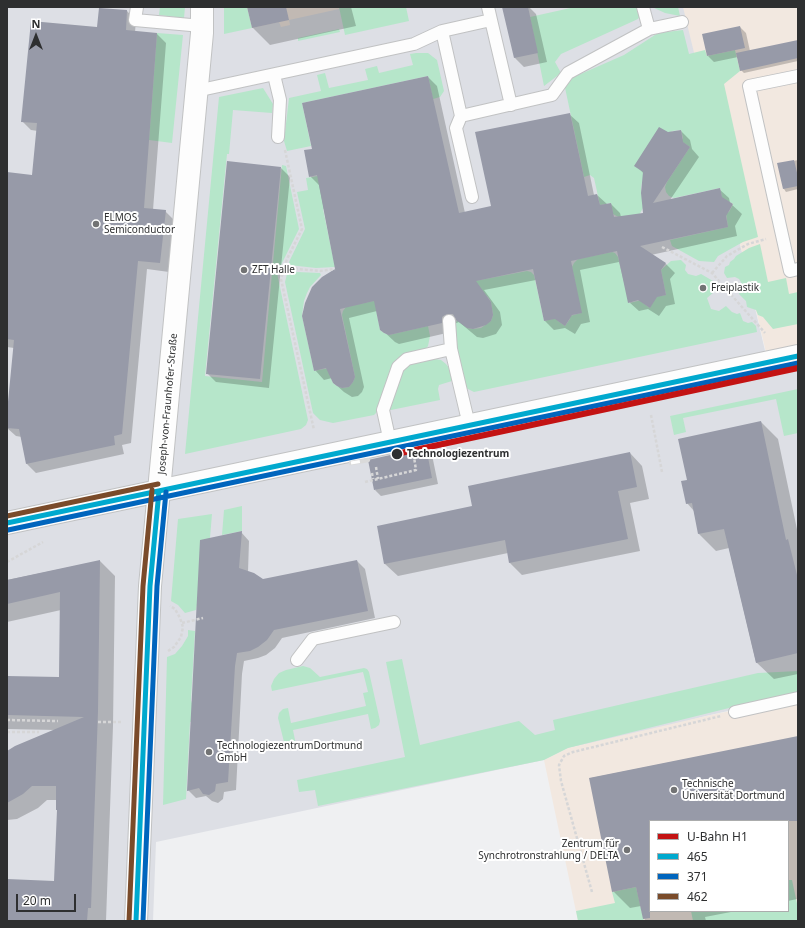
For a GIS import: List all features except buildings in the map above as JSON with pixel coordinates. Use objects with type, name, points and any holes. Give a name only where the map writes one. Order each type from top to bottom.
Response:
[{"type":"street","name":"Joseph-von-Fraunhofer-Straße","points":[[136,921],[150,586],[202,17]]},
{"type":"street","points":[[7,524],[798,356]]},
{"type":"lane","points":[[137,7],[136,20],[202,17]]},
{"type":"lane","points":[[488,7],[511,105]]},
{"type":"lane","points":[[643,7],[648,29]]},
{"type":"lane","points":[[196,92],[414,44],[442,31],[491,20]]},
{"type":"lane","points":[[461,116],[552,95],[568,73],[648,29],[682,22]]},
{"type":"lane","points":[[442,31],[461,116],[456,128],[472,197]]},
{"type":"lane","points":[[274,75],[280,100],[278,137]]},
{"type":"lane","points":[[798,76],[749,86],[790,271],[798,269]]},
{"type":"lane","points":[[449,321],[451,349],[469,426]]},
{"type":"lane","points":[[390,442],[383,410],[398,367],[407,359],[451,349]]},
{"type":"lane","points":[[297,660],[313,639],[394,622]]},
{"type":"lane","points":[[735,712],[798,698]]},
{"type":"path","points":[[278,137],[284,145],[302,228],[287,259],[281,279],[314,430]]},
{"type":"path","points":[[712,273],[727,256],[748,244],[783,236]]},
{"type":"path","points":[[662,247],[712,273],[766,333]]},
{"type":"path","points":[[285,267],[320,271],[335,269]]},
{"type":"path","points":[[651,415],[662,472]]},
{"type":"path","points":[[375,462],[379,479],[365,482],[373,479],[416,470],[413,454]]},
{"type":"path","points":[[372,474],[373,479]]},
{"type":"path","points":[[7,562],[43,542]]},
{"type":"path","points":[[164,653],[174,647],[181,637],[183,627],[175,609],[167,604]]},
{"type":"path","points":[[182,623],[203,618]]},
{"type":"path","points":[[592,892],[561,781],[559,765],[564,756],[573,752],[641,737],[735,712]]},
{"type":"path","points":[[7,720],[58,721]]},
{"type":"path","points":[[98,722],[125,722]]},
{"type":"path","points":[[7,732],[39,732]]},
{"type":"shaded area","points":[[7,7],[685,7],[766,355],[7,517]]},
{"type":"shaded area","points":[[247,7],[339,7],[339,9],[289,20],[290,25],[281,27],[279,22],[252,28]]},
{"type":"shaded area","points":[[683,7],[798,7],[798,363],[770,369]]},
{"type":"shaded area","points":[[798,364],[798,695],[706,716],[639,734],[568,748],[544,760],[156,842],[153,921],[7,921],[7,531]]},
{"type":"shaded area","name":"Technische Universität Dortmund","points":[[798,697],[798,921],[578,921],[544,760],[568,748],[706,716]]},
{"type":"green space","points":[[160,7],[185,7],[184,18],[159,15]]},
{"type":"green space","points":[[224,7],[247,7],[252,28],[224,34]]},
{"type":"green space","points":[[339,7],[406,7],[409,21],[345,35]]},
{"type":"green space","points":[[575,7],[638,7],[641,14],[638,19],[561,54],[555,62],[561,73],[544,86],[530,17]]},
{"type":"green space","points":[[652,7],[678,7],[680,16],[665,13]]},
{"type":"green space","points":[[339,29],[340,32],[298,41],[298,38]]},
{"type":"green space","points":[[683,30],[689,54],[705,50],[707,56],[735,50],[740,71],[724,84],[758,237],[743,242],[718,256],[714,262],[699,261],[672,246],[670,240],[728,227],[726,213],[729,212],[733,204],[726,200],[723,201],[720,188],[674,198],[669,196],[666,192],[665,187],[667,182],[690,147],[681,141],[683,138],[681,130],[672,131],[646,173],[641,188],[643,208],[638,217],[629,215],[622,219],[613,214],[611,203],[600,205],[594,178],[590,175],[584,177],[564,83],[567,80],[624,55],[658,33]]},
{"type":"green space","points":[[157,33],[183,35],[172,143],[149,140]]},
{"type":"green space","points":[[428,53],[437,60],[444,91],[440,97],[433,99],[428,76],[302,103],[311,146],[287,151],[284,141],[289,98],[321,91],[317,75],[325,73],[329,88],[368,80],[365,69],[377,66],[379,73],[413,65],[410,54]]},
{"type":"green space","points":[[263,88],[273,104],[272,113],[233,110],[229,154],[227,154],[205,376],[262,382],[282,165],[286,166],[299,229],[277,273],[308,420],[306,425],[301,429],[185,454],[219,97]]},
{"type":"green space","points":[[318,176],[335,267],[316,268],[289,265],[289,262],[305,229],[297,192],[308,190],[306,178]]},
{"type":"green space","points":[[760,244],[768,282],[786,278],[789,294],[798,292],[798,324],[773,329],[763,317],[758,315],[756,310],[747,307],[746,301],[739,294],[742,284],[739,279],[735,277],[727,278],[724,273],[725,267],[729,265],[736,256],[749,248]]},
{"type":"green space","points":[[612,252],[618,257],[629,303],[642,300],[643,303],[650,308],[653,297],[666,295],[661,270],[671,261],[681,260],[686,265],[685,270],[688,274],[696,276],[701,274],[713,281],[715,287],[714,292],[707,298],[711,309],[719,311],[726,306],[732,312],[737,314],[740,313],[743,321],[748,323],[752,322],[756,326],[757,332],[474,392],[466,388],[452,331],[453,327],[458,319],[467,328],[481,328],[491,321],[493,315],[491,302],[488,297],[482,293],[475,281],[527,271],[531,272],[534,275],[544,321],[557,318],[558,321],[565,326],[570,319],[570,316],[581,313],[572,267],[574,263],[578,259]]},
{"type":"green space","points":[[288,270],[320,273],[321,275],[310,287],[307,293],[304,301],[302,316],[314,371],[329,368],[333,383],[342,388],[349,387],[355,377],[342,315],[346,307],[378,300],[377,314],[380,330],[389,335],[428,326],[430,336],[428,346],[424,351],[406,355],[374,415],[333,423],[320,420],[313,413],[285,282]]},
{"type":"green space","points":[[435,359],[441,360],[446,364],[449,368],[452,381],[439,385],[438,389],[440,400],[389,410],[399,372],[408,365]]},
{"type":"green space","points":[[798,389],[798,433],[784,436],[776,399],[683,418],[686,432],[674,435],[670,416]]},
{"type":"green space","points":[[242,506],[242,531],[222,535],[224,510]]},
{"type":"green space","points":[[212,514],[210,538],[196,610],[185,613],[178,605],[171,601],[178,519]]},
{"type":"green space","points":[[188,630],[195,631],[191,700],[197,720],[190,722],[186,799],[163,805],[167,657],[175,654],[182,646],[188,636]]},
{"type":"green space","points":[[402,659],[420,745],[519,721],[535,735],[555,730],[553,720],[758,673],[798,671],[798,694],[733,707],[568,748],[544,760],[318,806],[315,790],[299,792],[297,780],[405,757],[386,662]]},
{"type":"green space","points":[[303,666],[310,668],[320,677],[364,668],[367,669],[369,672],[380,721],[379,725],[371,729],[368,714],[293,730],[296,745],[291,746],[284,742],[278,718],[279,713],[283,709],[288,708],[291,723],[366,706],[363,693],[368,692],[363,672],[272,691],[271,686],[279,673]]},
{"type":"green space","points":[[789,880],[792,880],[798,908],[798,921],[693,921],[691,912],[789,912]]},
{"type":"green space","points":[[636,887],[644,921],[578,921],[576,911],[615,903],[612,892]]},
{"type":"railway","points":[[351,463],[368,460]]},
{"type":"metro line","name":"H1","points":[[396,454],[798,368]]},
{"type":"transit line","name":"465","points":[[7,523],[798,356]]},
{"type":"transit line","name":"371","points":[[8,530],[798,363]]},
{"type":"transit line","name":"462","points":[[7,516],[158,484]]},
{"type":"transit line","name":"462","points":[[129,921],[143,586],[152,490]]},
{"type":"transit line","name":"465","points":[[136,921],[150,586],[159,491]]},
{"type":"transit line","name":"371","points":[[143,921],[157,586],[166,492]]},
{"type":"place","name":"ELMOS Semiconductor","points":[[96,224]]},
{"type":"place","name":"ZFT Halle","points":[[244,270]]},
{"type":"place","name":"Freiplastik","points":[[703,288]]},
{"type":"place","name":"Technologiezentrum","points":[[397,454]]},
{"type":"place","name":"TechnologiezentrumDortmund GmbH","points":[[209,752]]},
{"type":"place","name":"Technische Universität Dortmund","points":[[674,790]]},
{"type":"place","name":"Zentrum für Synchrotronstrahlung / DELTA","points":[[627,850]]}]
